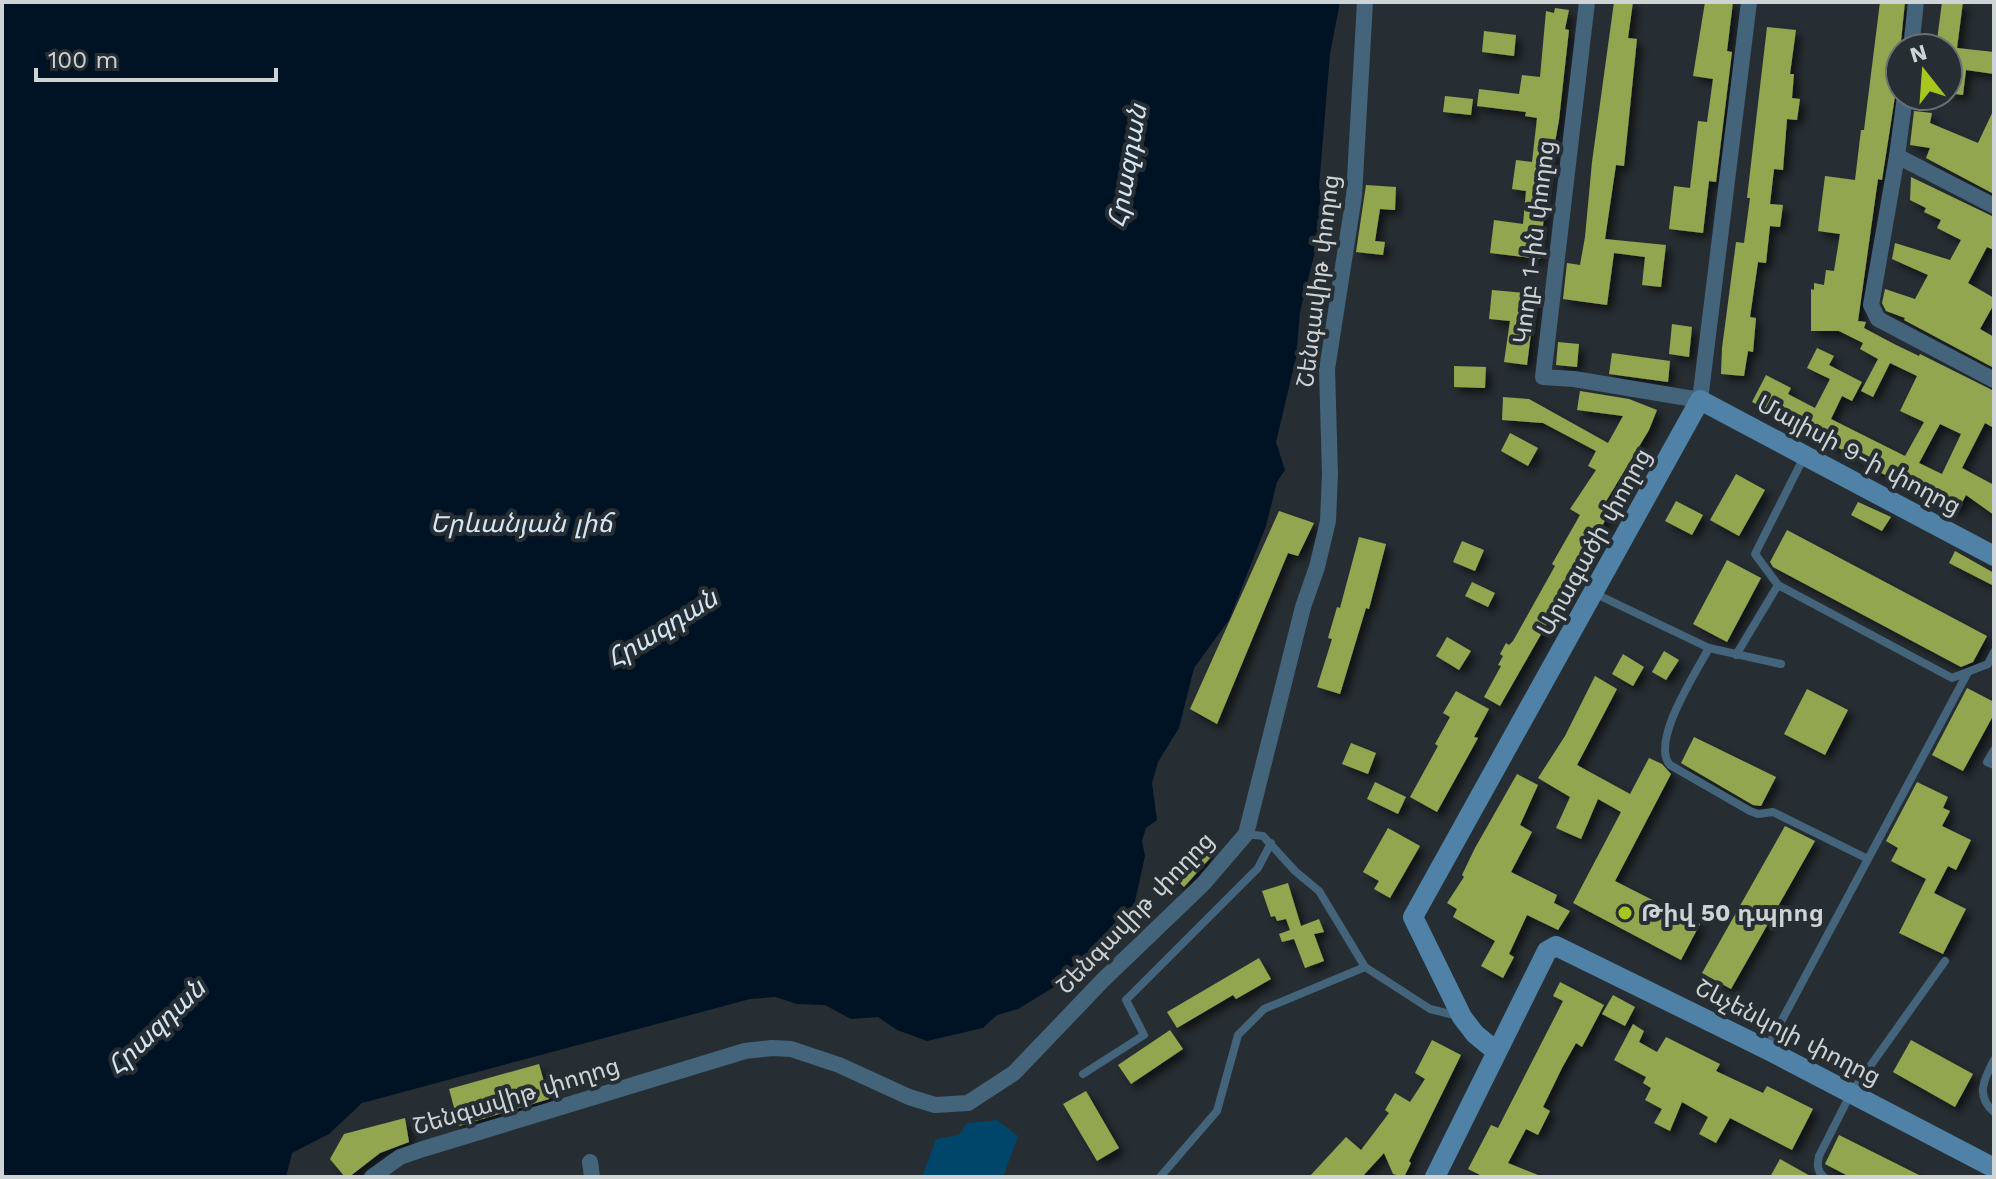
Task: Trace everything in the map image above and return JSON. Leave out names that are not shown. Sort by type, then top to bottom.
[{"type":"street","name":"Շենգավիթ փողոց","points":[[372,1177],[400,1157],[423,1149],[745,1051],[791,1049],[839,1065],[909,1097],[935,1105],[968,1103],[1023,1065],[1103,980],[1203,884],[1246,834],[1328,521],[1327,369],[1354,196],[1365,2]]},
{"type":"street","name":"Կողբ 1-ին փողոց","points":[[1587,2],[1543,377],[1589,381],[1700,400]]},
{"type":"street","name":"Արագածի փողոց","points":[[1497,1052],[1475,1034],[1462,1017],[1413,917],[1700,400],[1749,2]]},
{"type":"street","points":[[1913,32],[1916,2]]},
{"type":"street","points":[[1903,112],[1871,305],[1878,319],[1994,380]]},
{"type":"street","points":[[1897,156],[1994,206]]},
{"type":"street","name":"Մայիսի 9-ի փողոց","points":[[1700,400],[1994,556]]},
{"type":"street","name":"Շևչենկոյի փողոց","points":[[1497,1052],[1547,951],[1556,946],[1766,1049],[1994,1168]]},
{"type":"street","points":[[1435,1177],[1497,1052]]},
{"type":"lane","points":[[1805,454],[1755,554],[1778,585],[1952,678],[1991,665],[1994,652]]},
{"type":"lane","points":[[1736,655],[1778,585]]},
{"type":"lane","points":[[1595,593],[1709,648],[1781,664]]},
{"type":"lane","points":[[1709,648],[1673,715],[1663,751],[1664,759],[1750,811],[1758,814],[1773,812],[1868,859]]},
{"type":"lane","points":[[1766,1049],[1968,672]]},
{"type":"lane","points":[[1994,750],[1987,762],[1994,765]]},
{"type":"lane","points":[[1246,834],[1263,836],[1295,871],[1319,891],[1365,967],[1430,1009],[1462,1017]]},
{"type":"lane","points":[[1083,1074],[1144,1035],[1126,1000],[1258,868],[1271,843]]},
{"type":"lane","points":[[1824,1177],[1817,1165],[1819,1156],[1851,1093],[1945,961]]},
{"type":"lane","points":[[1160,1177],[1217,1111],[1238,1035],[1264,1009],[1365,967]]},
{"type":"lane","points":[[1994,1060],[1983,1080],[1981,1091],[1994,1112]]},
{"type":"shaded area","points":[[997,1120],[1018,1136],[1003,1177],[922,1177],[936,1139],[959,1135],[967,1123]]},
{"type":"water","name":"Երևանյան լիճ","points":[[2,2],[1340,2],[1330,54],[1319,187],[1324,216],[1300,312],[1296,358],[1276,442],[1285,470],[1277,482],[1266,526],[1229,620],[1194,668],[1179,728],[1158,762],[1152,783],[1157,820],[1146,828],[1142,841],[1145,856],[1134,906],[1064,981],[1018,1009],[997,1015],[983,1028],[927,1041],[897,1030],[878,1017],[851,1019],[825,1005],[797,1004],[775,997],[750,999],[362,1103],[329,1134],[292,1153],[286,1177],[2,1177]]},
{"type":"building","points":[[1614,2],[1633,2],[1628,38],[1637,39],[1624,166],[1616,165],[1605,239],[1666,245],[1661,287],[1642,285],[1645,257],[1614,253],[1607,305],[1563,299],[1567,263],[1580,265],[1585,237]]},
{"type":"building","points":[[1705,2],[1733,2],[1727,51],[1732,52],[1716,182],[1709,181],[1703,233],[1669,229],[1674,186],[1690,188],[1698,121],[1707,122],[1713,79],[1693,76]]},
{"type":"building","points":[[1880,2],[1905,2],[1902,32],[1884,32],[1884,112],[1893,112],[1882,180],[1878,179],[1858,321],[1866,322],[1864,328],[1894,344],[1994,391],[1994,428],[1985,423],[1962,468],[1994,485],[1994,515],[1966,495],[1957,512],[1752,402],[1766,375],[1791,388],[1788,394],[1815,408],[1830,379],[1807,368],[1817,348],[1834,356],[1829,365],[1862,382],[1852,401],[1842,396],[1831,419],[1905,456],[1924,422],[1900,411],[1917,376],[1890,363],[1873,397],[1861,391],[1878,359],[1860,349],[1863,343],[1839,331],[1811,331],[1811,289],[1814,290],[1814,283],[1824,285],[1826,270],[1834,271],[1840,234],[1818,231],[1825,176],[1855,180],[1861,130],[1864,130]],"holes":[[[1940,424],[1961,434],[1942,474],[1919,463]]]},
{"type":"building","points":[[1942,2],[1963,2],[1959,32],[1938,32]]},
{"type":"building","points":[[1555,8],[1569,10],[1565,29],[1569,30],[1540,259],[1490,253],[1494,220],[1523,224],[1526,191],[1512,189],[1516,160],[1532,162],[1537,118],[1525,116],[1526,112],[1477,106],[1479,89],[1519,94],[1522,75],[1540,77],[1546,11],[1554,13]]},
{"type":"building","points":[[1767,27],[1796,30],[1790,74],[1794,74],[1792,98],[1800,99],[1797,120],[1787,119],[1783,170],[1774,169],[1770,204],[1783,205],[1780,227],[1770,226],[1766,263],[1758,262],[1750,317],[1756,318],[1753,352],[1748,351],[1744,376],[1721,374],[1736,242],[1744,243],[1750,198],[1747,198]]},
{"type":"building","points":[[1484,31],[1516,35],[1514,56],[1482,52]]},
{"type":"building","points":[[1964,49],[1994,52],[1994,74],[1966,70],[1964,87]]},
{"type":"building","points":[[1445,96],[1473,99],[1471,115],[1443,112]]},
{"type":"building","points":[[1994,109],[1994,194],[1926,158],[1930,148],[1910,145],[1914,112],[1932,113],[1930,123],[1978,143]]},
{"type":"building","points":[[1911,177],[1994,217],[1994,250],[1987,247],[1968,283],[1994,298],[1994,304],[1980,329],[1994,337],[1994,368],[1905,318],[1886,311],[1882,303],[1885,289],[1915,299],[1928,275],[1892,259],[1895,243],[1950,260],[1961,240],[1937,228],[1941,220],[1924,212],[1926,208],[1910,200]]},
{"type":"building","points":[[1366,185],[1396,187],[1395,210],[1380,209],[1375,241],[1385,242],[1383,255],[1356,252]]},
{"type":"building","points":[[1492,290],[1536,294],[1527,365],[1504,362],[1510,321],[1489,319]]},
{"type":"building","points":[[1672,324],[1692,327],[1689,357],[1669,354]]},
{"type":"building","points":[[1558,342],[1579,344],[1577,367],[1556,365]]},
{"type":"building","points":[[1612,353],[1670,361],[1668,382],[1609,374]]},
{"type":"building","points":[[1454,366],[1486,367],[1485,388],[1454,387]]},
{"type":"building","points":[[1580,391],[1629,399],[1657,410],[1649,430],[1602,508],[1609,512],[1599,533],[1500,706],[1484,697],[1501,666],[1498,665],[1503,656],[1500,654],[1506,643],[1509,645],[1513,641],[1555,566],[1552,564],[1580,515],[1570,509],[1596,470],[1588,466],[1596,451],[1543,423],[1502,420],[1503,397],[1529,399],[1608,443],[1623,416],[1577,410]]},
{"type":"building","points":[[1510,433],[1538,448],[1528,466],[1501,451]]},
{"type":"building","points":[[1736,474],[1765,490],[1739,536],[1710,520]]},
{"type":"building","points":[[1676,501],[1703,515],[1692,535],[1665,521]]},
{"type":"building","points":[[1858,502],[1891,517],[1882,531],[1851,515]]},
{"type":"building","points":[[1279,511],[1314,523],[1298,556],[1288,553],[1217,724],[1190,709]]},
{"type":"building","points":[[1787,530],[1987,636],[1973,662],[1961,667],[1773,567],[1770,562]]},
{"type":"building","points":[[1359,537],[1386,544],[1369,609],[1366,608],[1340,694],[1317,687],[1332,639],[1328,638],[1337,607],[1340,608]]},
{"type":"building","points":[[1462,541],[1484,550],[1475,571],[1453,562]]},
{"type":"building","points":[[1955,551],[1994,573],[1994,586],[1949,563]]},
{"type":"building","points":[[1727,560],[1761,578],[1727,642],[1693,624]]},
{"type":"building","points":[[1472,582],[1495,593],[1488,607],[1465,596]]},
{"type":"building","points":[[1447,637],[1471,651],[1459,670],[1436,656]]},
{"type":"building","points":[[1664,651],[1679,660],[1666,680],[1652,672]]},
{"type":"building","points":[[1623,654],[1644,667],[1633,686],[1612,674]]},
{"type":"building","points":[[1595,676],[1617,689],[1577,765],[1630,794],[1649,758],[1662,764],[1671,774],[1615,881],[1700,924],[1681,960],[1573,903],[1621,812],[1598,799],[1581,839],[1556,828],[1570,797],[1538,778],[1565,736]]},
{"type":"building","points":[[1967,688],[1994,702],[1994,714],[1963,771],[1932,755]]},
{"type":"building","points":[[1807,689],[1848,710],[1825,755],[1784,734]]},
{"type":"building","points":[[1456,691],[1489,709],[1474,737],[1478,738],[1437,812],[1410,797],[1438,746],[1435,744],[1450,717],[1443,713]]},
{"type":"building","points":[[1694,737],[1776,777],[1761,806],[1753,805],[1681,763]]},
{"type":"building","points":[[1351,743],[1376,753],[1368,774],[1342,764]]},
{"type":"building","points":[[1517,774],[1538,785],[1520,825],[1532,832],[1511,872],[1557,895],[1554,903],[1570,911],[1558,930],[1527,915],[1509,954],[1514,957],[1503,978],[1481,966],[1495,941],[1453,917],[1457,909],[1447,903],[1464,877],[1462,875],[1475,848]]},
{"type":"building","points":[[1375,782],[1406,797],[1398,814],[1367,799]]},
{"type":"building","points":[[1917,782],[1948,797],[1943,808],[1950,811],[1942,826],[1971,840],[1956,870],[1948,866],[1934,893],[1966,909],[1943,954],[1899,933],[1926,879],[1891,861],[1898,848],[1886,841]]},
{"type":"building","points":[[1785,826],[1815,841],[1731,989],[1702,973]]},
{"type":"building","points":[[1388,828],[1420,846],[1390,898],[1374,889],[1379,881],[1363,872]]},
{"type":"building","points":[[1197,843],[1211,857],[1184,887],[1169,872]]},
{"type":"building","points":[[1288,883],[1301,926],[1319,919],[1324,932],[1314,934],[1324,961],[1305,968],[1294,939],[1282,942],[1279,934],[1290,930],[1286,919],[1277,921],[1275,916],[1271,917],[1262,891]]},
{"type":"building","points":[[1259,958],[1271,979],[1236,999],[1233,995],[1177,1028],[1167,1012]]},
{"type":"building","points":[[1560,982],[1604,1005],[1582,1047],[1576,1043],[1562,1068],[1543,1107],[1550,1111],[1538,1135],[1526,1129],[1508,1163],[1543,1177],[1484,1177],[1468,1169],[1491,1125],[1498,1128],[1563,1001],[1553,996]]},
{"type":"building","points":[[1613,995],[1635,1007],[1625,1026],[1602,1014]]},
{"type":"building","points":[[1633,1024],[1644,1031],[1639,1042],[1657,1052],[1666,1037],[1720,1064],[1716,1071],[1763,1093],[1767,1086],[1813,1109],[1792,1150],[1730,1118],[1716,1143],[1699,1134],[1708,1117],[1682,1102],[1670,1131],[1654,1123],[1662,1109],[1645,1100],[1651,1088],[1643,1083],[1646,1077],[1614,1060]]},
{"type":"building","points":[[1170,1030],[1183,1049],[1131,1084],[1118,1065]]},
{"type":"building","points":[[1432,1040],[1461,1055],[1404,1177],[1393,1174],[1384,1153],[1362,1177],[1309,1177],[1346,1137],[1361,1150],[1389,1113],[1385,1110],[1395,1093],[1410,1102],[1425,1079],[1415,1073]]},
{"type":"building","points":[[1911,1040],[1973,1074],[1955,1107],[1893,1072]]},
{"type":"building","points":[[539,1064],[549,1099],[459,1126],[449,1089]]},
{"type":"building","points":[[1086,1091],[1119,1148],[1097,1161],[1063,1104]]},
{"type":"building","points":[[405,1118],[409,1142],[380,1153],[349,1177],[345,1177],[330,1159],[344,1134]]},
{"type":"building","points":[[1839,1135],[1923,1177],[1850,1177],[1825,1164]]},
{"type":"building","points":[[1780,1159],[1812,1177],[1770,1177]]},
{"type":"place","name":"Թիվ 50 դպրոց","points":[[1625,913]]},
{"type":"water label","name":"Հրազդան","points":[[1127,166]]},
{"type":"water label","name":"Հրազդան","points":[[662,628]]},
{"type":"water label","name":"Հրազդան","points":[[156,1027]]}]
